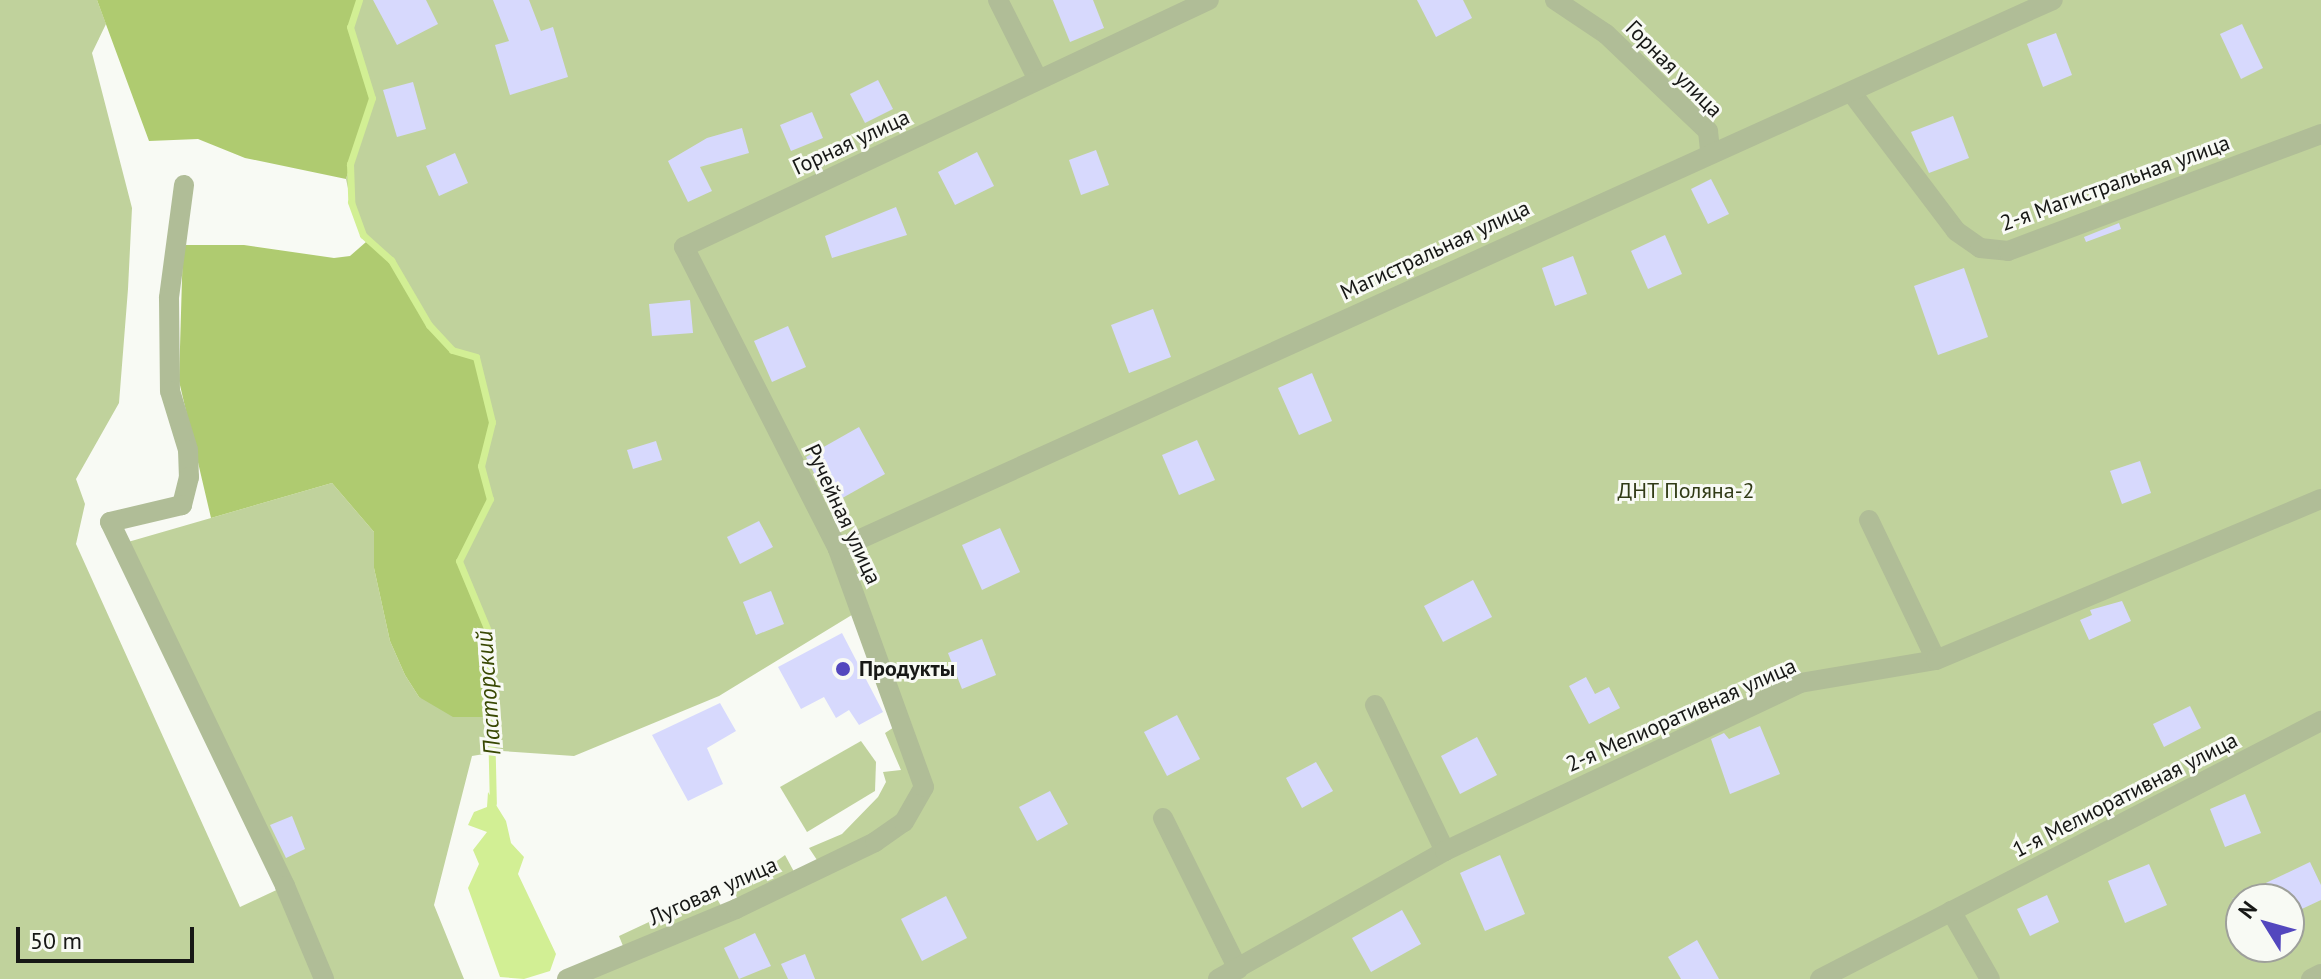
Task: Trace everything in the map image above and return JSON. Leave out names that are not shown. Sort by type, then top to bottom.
[{"type":"street","points":[[998,0],[1038,80]]},
{"type":"street","name":"Горная улица","points":[[684,247],[1209,0]]},
{"type":"street","name":"Горная улица","points":[[1555,0],[1606,34],[1708,131],[1710,151]]},
{"type":"street","name":"Магистральная улица","points":[[838,549],[1710,151],[1851,92],[2053,0]]},
{"type":"street","name":"2-я Магистральная улица","points":[[1851,92],[1956,231],[1980,248],[1994,250],[2008,251],[2321,134]]},
{"type":"street","points":[[184,185],[169,298],[170,391],[188,450],[189,477],[182,505],[110,522],[285,886],[324,979]]},
{"type":"street","name":"Ручейная улица","points":[[684,247],[838,549],[924,787],[904,822],[875,842]]},
{"type":"street","name":"2-я Мелиоративная улица","points":[[1218,979],[1445,851],[1800,683],[1936,660],[2321,499]]},
{"type":"street","points":[[1869,520],[1936,660]]},
{"type":"street","points":[[1375,705],[1445,851]]},
{"type":"street","name":"1-я Мелиоративная улица","points":[[1820,979],[2321,721]]},
{"type":"street","points":[[1163,818],[1238,969]]},
{"type":"street","name":"Луговая улица","points":[[567,979],[732,911],[875,842]]},
{"type":"street","points":[[1951,911],[1990,979]]},
{"type":"street","points":[[2311,979],[2321,974]]},
{"type":"green space","name":"ДНТ Поляна-2","points":[[0,0],[97,0],[106,24],[92,53],[132,208],[128,289],[119,403],[76,479],[85,504],[76,544],[240,907],[285,886],[128,542],[332,483],[374,532],[374,568],[390,641],[419,697],[489,717],[489,633],[459,561],[490,499],[482,470],[492,422],[476,357],[452,350],[408,293],[391,260],[366,242],[351,202],[346,179],[372,98],[350,27],[359,0],[2321,0],[2321,979],[572,979],[627,956],[619,936],[713,892],[727,916],[743,909],[734,892],[785,855],[799,881],[823,869],[809,848],[842,834],[878,797],[886,782],[883,772],[901,770],[885,733],[905,720],[860,610],[719,696],[574,756],[502,751],[472,756],[434,905],[464,979],[0,979]]},
{"type":"green space","points":[[861,741],[876,762],[875,791],[807,832],[780,787]]},
{"type":"shaded area","points":[[97,0],[359,0],[350,27],[372,98],[346,179],[245,158],[198,139],[149,141]]},
{"type":"shaded area","points":[[366,242],[391,260],[408,293],[452,350],[476,357],[492,422],[482,470],[490,499],[459,561],[489,633],[489,717],[453,717],[419,697],[390,641],[374,568],[374,532],[332,483],[211,518],[179,381],[183,245],[244,245],[334,258],[350,256]]},
{"type":"shaded area","points":[[488,792],[506,821],[511,843],[524,857],[518,874],[556,954],[550,971],[524,979],[500,977],[468,888],[479,864],[473,850],[487,832],[468,825],[474,812],[487,807]]},
{"type":"building","points":[[373,0],[426,0],[438,24],[397,45]]},
{"type":"building","points":[[493,0],[529,0],[541,31],[553,27],[568,77],[510,95],[495,45],[509,41]]},
{"type":"building","points":[[1053,0],[1093,0],[1104,28],[1070,42]]},
{"type":"building","points":[[1417,0],[1463,0],[1472,18],[1436,37]]},
{"type":"building","points":[[2242,24],[2263,68],[2241,79],[2220,34]]},
{"type":"building","points":[[2056,33],[2072,75],[2043,87],[2027,44]]},
{"type":"building","points":[[878,80],[893,109],[865,123],[850,94]]},
{"type":"building","points":[[413,82],[426,129],[397,137],[383,90]]},
{"type":"building","points":[[812,112],[823,138],[791,151],[780,125]]},
{"type":"building","points":[[1953,116],[1969,158],[1929,173],[1911,132]]},
{"type":"building","points":[[742,128],[749,153],[700,167],[712,191],[688,202],[668,161],[707,138]]},
{"type":"building","points":[[1096,150],[1109,185],[1081,195],[1069,160]]},
{"type":"building","points":[[977,152],[994,186],[955,205],[938,172]]},
{"type":"building","points":[[455,153],[468,183],[439,196],[426,166]]},
{"type":"building","points":[[1711,179],[1729,214],[1708,224],[1691,189]]},
{"type":"building","points":[[896,207],[907,235],[832,258],[825,236]]},
{"type":"building","points":[[2119,223],[2121,229],[2086,242],[2084,237]]},
{"type":"building","points":[[1665,235],[1682,274],[1648,289],[1631,251]]},
{"type":"building","points":[[1573,256],[1587,294],[1555,306],[1542,268]]},
{"type":"building","points":[[1964,268],[1988,337],[1938,355],[1914,286]]},
{"type":"building","points":[[690,300],[693,333],[652,336],[649,304]]},
{"type":"building","points":[[1153,309],[1171,357],[1129,373],[1111,325]]},
{"type":"building","points":[[788,326],[806,367],[772,382],[754,341]]},
{"type":"building","points":[[1312,373],[1332,421],[1299,435],[1278,388]]},
{"type":"building","points":[[859,427],[885,474],[830,505],[806,457]]},
{"type":"building","points":[[1197,440],[1215,480],[1179,495],[1162,455]]},
{"type":"building","points":[[656,441],[662,460],[633,469],[627,450]]},
{"type":"building","points":[[2140,461],[2151,493],[2122,504],[2110,471]]},
{"type":"building","points":[[759,521],[773,547],[740,564],[727,537]]},
{"type":"building","points":[[1000,528],[1020,572],[982,590],[962,545]]},
{"type":"building","points":[[1473,580],[1492,617],[1443,642],[1424,606]]},
{"type":"building","points":[[771,591],[784,624],[756,635],[743,602]]},
{"type":"building","points":[[2122,601],[2131,621],[2089,640],[2080,620],[2092,615],[2090,610]]},
{"type":"building","name":"Продукты","points":[[842,633],[883,712],[859,725],[849,710],[836,718],[824,697],[801,709],[778,667]]},
{"type":"building","points":[[982,639],[996,675],[962,689],[948,653]]},
{"type":"building","points":[[1586,677],[1595,694],[1609,687],[1620,708],[1589,724],[1569,686]]},
{"type":"building","points":[[720,703],[736,731],[707,748],[723,784],[688,801],[652,735]]},
{"type":"building","points":[[2190,706],[2201,728],[2164,747],[2153,724]]},
{"type":"building","points":[[1177,715],[1200,759],[1167,776],[1144,732]]},
{"type":"building","points":[[1760,726],[1780,774],[1730,794],[1711,739],[1724,733],[1729,739]]},
{"type":"building","points":[[1477,737],[1497,775],[1460,794],[1441,756]]},
{"type":"building","points":[[1316,762],[1333,791],[1302,808],[1286,778]]},
{"type":"building","points":[[1050,791],[1068,824],[1037,841],[1019,807]]},
{"type":"building","points":[[2245,794],[2261,833],[2225,847],[2210,809]]},
{"type":"building","points":[[292,816],[305,849],[286,858],[270,825]]},
{"type":"building","points":[[1500,855],[1525,914],[1485,931],[1460,873]]},
{"type":"building","points":[[2310,862],[2321,885],[2321,900],[2305,908],[2305,883],[2266,883]]},
{"type":"building","points":[[2149,864],[2167,905],[2125,923],[2108,881]]},
{"type":"building","points":[[2047,895],[2059,922],[2030,936],[2017,909]]},
{"type":"building","points":[[946,896],[967,938],[922,961],[901,919]]},
{"type":"building","points":[[1402,910],[1421,944],[1371,972],[1352,938]]},
{"type":"building","points":[[755,933],[771,966],[739,979],[724,948]]},
{"type":"building","points":[[1697,940],[1719,979],[1681,979],[1668,957]]},
{"type":"building","points":[[805,954],[815,979],[788,979],[781,964]]},
{"type":"waterway","name":"Пасторский","points":[[359,0],[350,27],[372,98],[350,164],[351,202],[363,235],[391,260],[429,325],[452,350],[476,357],[492,422],[481,466],[490,499],[459,561],[489,633],[493,803]]},
{"type":"place","name":"Продукты","points":[[843,669]]}]
